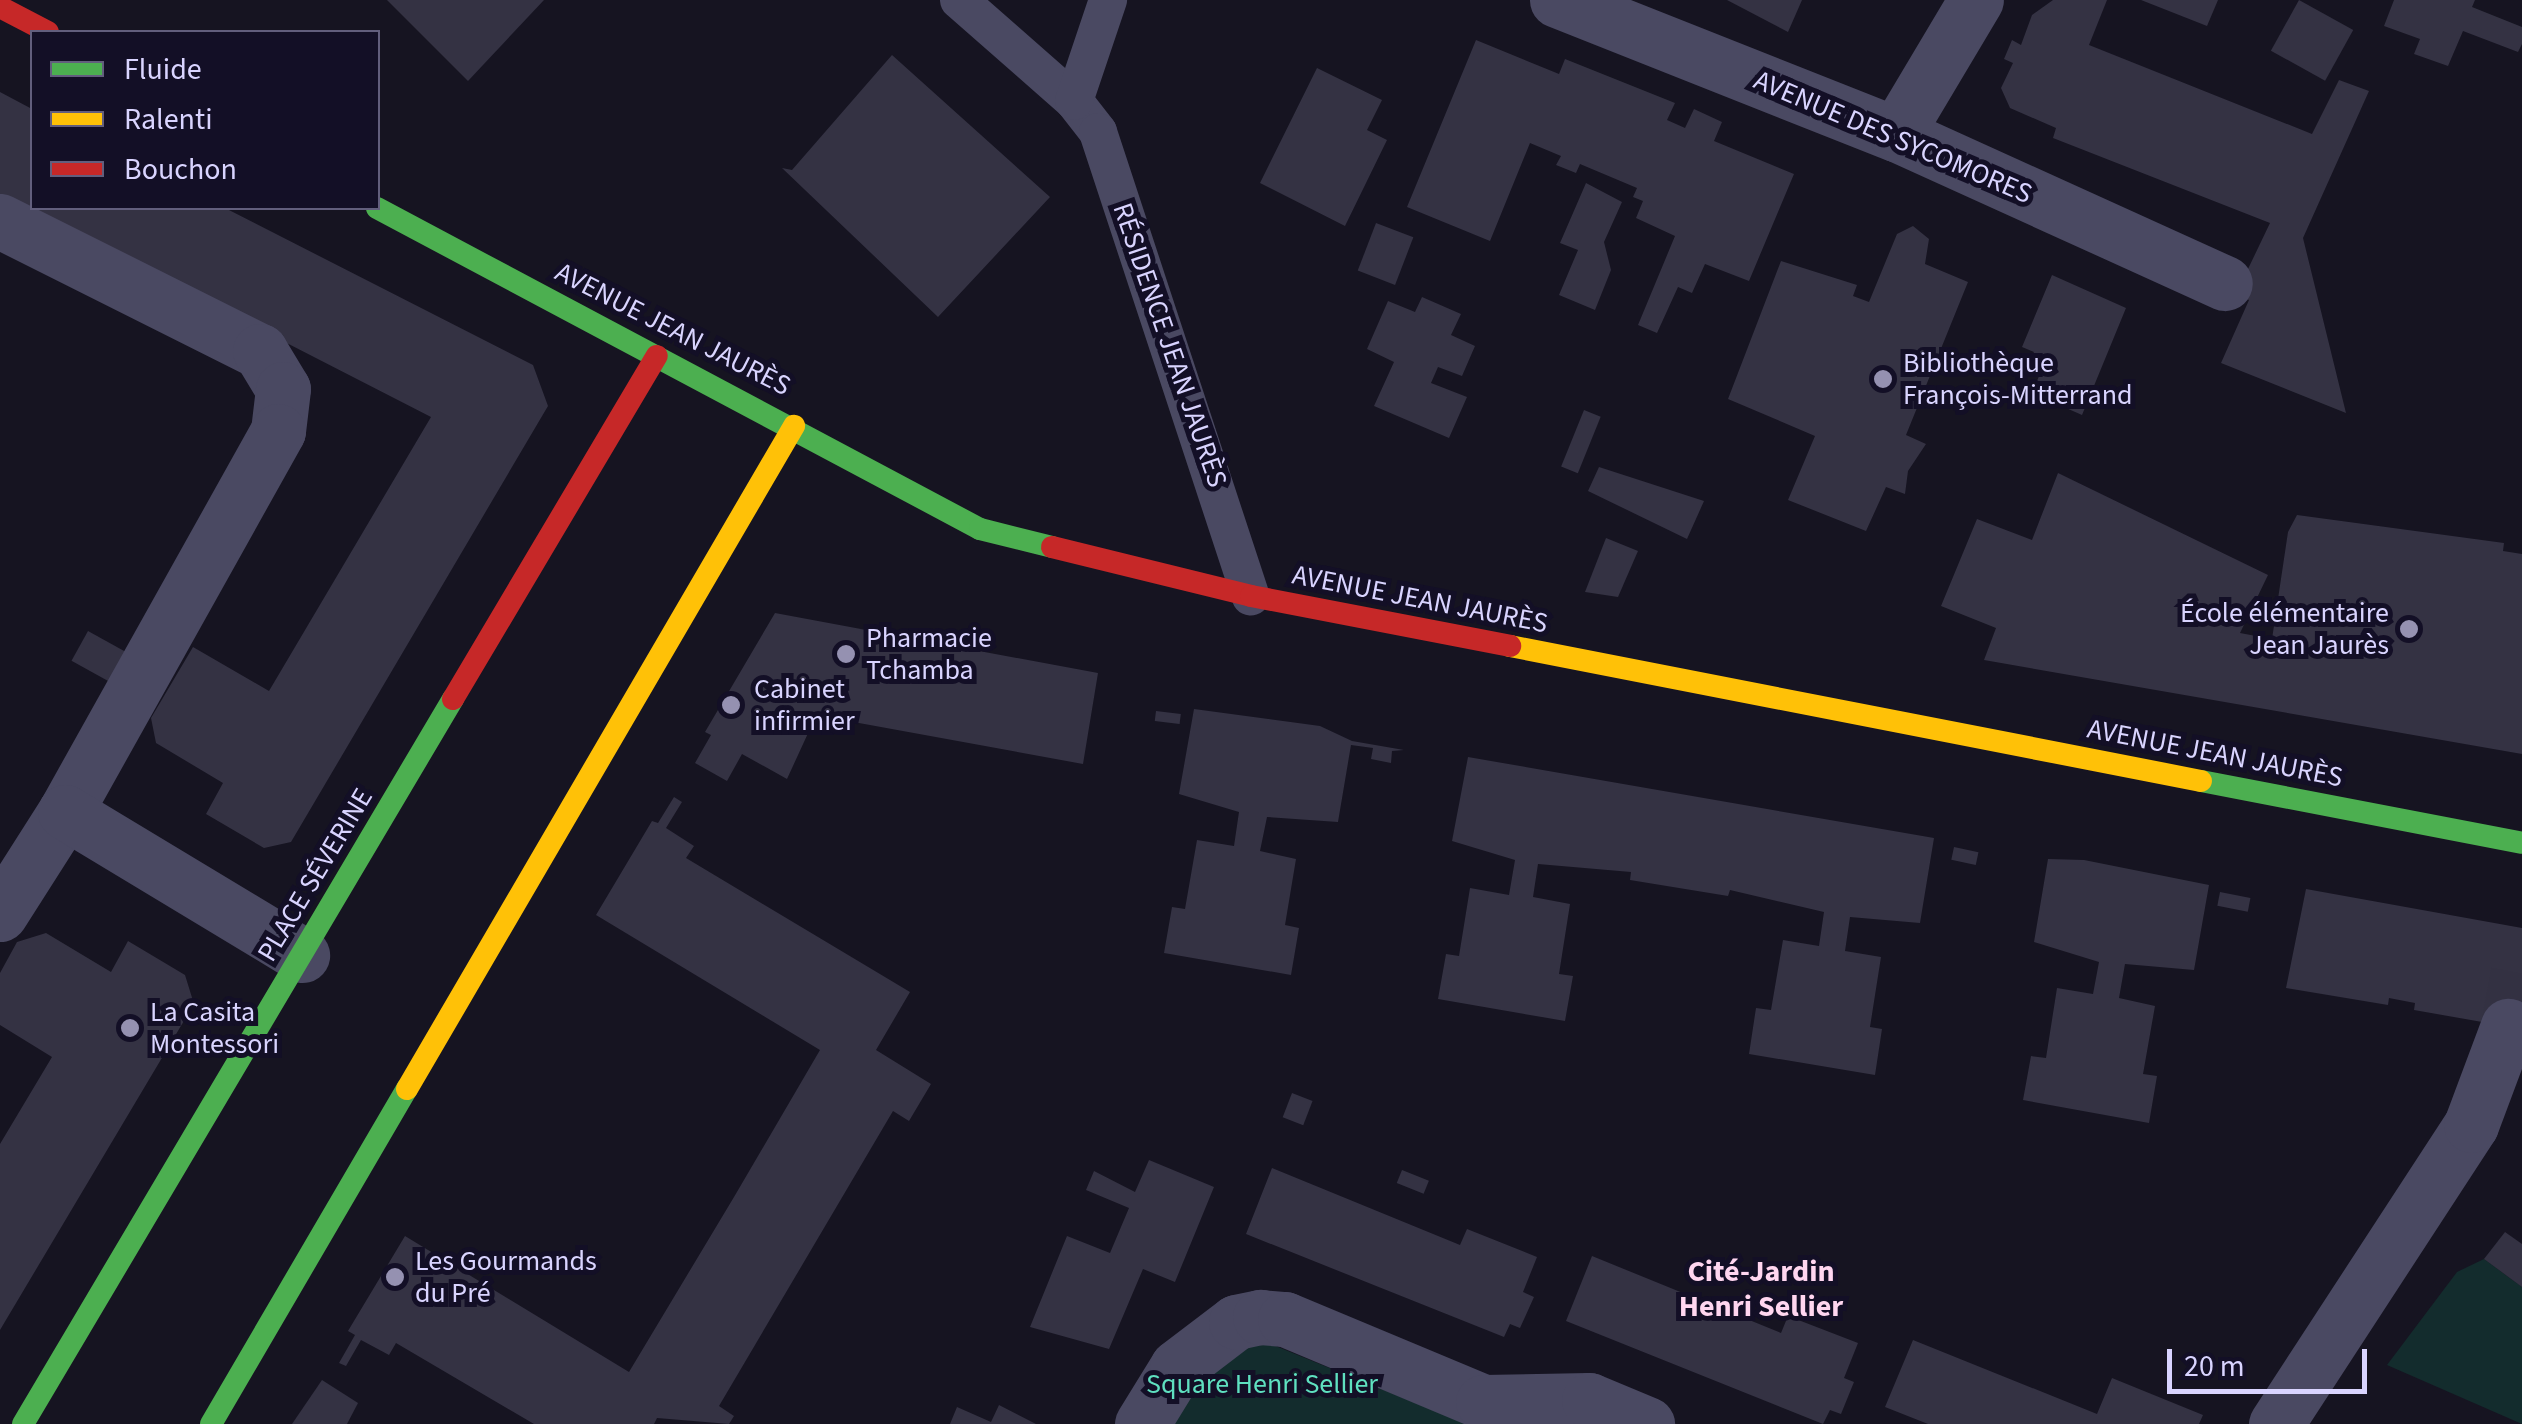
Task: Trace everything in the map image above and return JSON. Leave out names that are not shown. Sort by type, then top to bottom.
[{"type":"street","name":"AVENUE DES SYCOMORES","points":[[1556,0],[1613,13],[1896,134],[2225,283]]},
{"type":"street","points":[[1896,134],[1976,0]]},
{"type":"street","points":[[0,7],[44,30]]},
{"type":"street","name":"AVENUE JEAN JAURÈS","points":[[380,210],[794,426],[980,529],[1251,596],[2522,844]]},
{"type":"street","points":[[0,221],[260,352],[283,389],[278,431],[66,812],[0,914]]},
{"type":"street","name":"PLACE SÉVERINE","points":[[23,1424],[657,356]]},
{"type":"street","points":[[211,1424],[794,426]]},
{"type":"street","points":[[66,812],[302,956]]},
{"type":"street","points":[[2276,1424],[2334,1326],[2471,1125],[2508,1026]]},
{"type":"street","points":[[1142,1424],[1177,1366],[1236,1322],[1260,1318],[1286,1320],[1482,1402],[1589,1400],[1647,1424]]},
{"type":"lane","name":"RÉSIDENCE JEAN JAURÈS","points":[[958,0],[1074,100],[1098,132],[1251,596]]},
{"type":"lane","points":[[1074,100],[1108,0]]},
{"type":"green space","points":[[2484,1259],[2522,1287],[2522,1424],[2387,1365],[2457,1272]]},
{"type":"green space","name":"Square Henri Sellier","points":[[1256,1338],[1467,1424],[1165,1424],[1193,1380]]},
{"type":"building","points":[[387,0],[544,0],[468,81]]},
{"type":"building","points":[[1727,0],[1802,0],[1788,32]]},
{"type":"building","points":[[2053,0],[2107,0],[2089,45],[2312,134],[2339,80],[2369,91],[2303,238],[2346,413],[2221,363],[2249,300],[2236,294],[2270,223],[2053,138],[2056,128],[2010,108],[2001,88],[2013,63],[2004,59],[2012,40],[2021,45],[2032,15]]},
{"type":"building","points":[[2141,0],[2218,0],[2207,26]]},
{"type":"building","points":[[2299,0],[2353,30],[2325,81],[2271,51]]},
{"type":"building","points":[[2394,0],[2475,0],[2472,7],[2522,27],[2522,44],[2518,52],[2463,31],[2448,66],[2414,54],[2420,39],[2384,26]]},
{"type":"building","points":[[1476,40],[1559,74],[1565,59],[1675,103],[1667,120],[1685,128],[1694,109],[1722,122],[1714,141],[1794,174],[1749,281],[1705,264],[1692,293],[1678,287],[1657,333],[1638,325],[1675,236],[1636,218],[1643,201],[1633,197],[1637,188],[1580,164],[1576,173],[1556,165],[1561,156],[1530,143],[1490,241],[1407,207]]},
{"type":"building","points":[[892,55],[1050,197],[938,317],[782,168],[792,170]]},
{"type":"building","points":[[1317,68],[1382,100],[1367,130],[1387,140],[1345,226],[1260,183]]},
{"type":"building","points":[[0,92],[30,108],[30,210],[229,210],[533,365],[548,406],[291,842],[264,848],[206,814],[223,783],[156,743],[151,718],[193,647],[269,691],[431,417],[0,196]]},
{"type":"building","points":[[1586,183],[1622,202],[1604,242],[1611,270],[1595,310],[1559,295],[1578,250],[1560,243]]},
{"type":"building","points":[[1376,223],[1413,237],[1395,285],[1358,271]]},
{"type":"building","name":"Bibliothèque François-Mitterrand","points":[[1913,226],[1929,239],[1925,264],[1968,282],[1906,435],[1926,444],[1908,471],[1905,494],[1886,487],[1866,531],[1788,500],[1815,436],[1728,399],[1781,261],[1857,285],[1853,296],[1869,302],[1897,234]]},
{"type":"building","points":[[2052,275],[2126,308],[2082,415],[2032,393],[2042,369],[2029,362],[2034,352],[2022,347]]},
{"type":"building","points":[[1422,297],[1461,314],[1451,335],[1475,346],[1462,376],[1438,367],[1431,383],[1467,397],[1449,438],[1374,406],[1394,362],[1367,349],[1388,301],[1415,312]]},
{"type":"building","points":[[1584,410],[1601,417],[1578,473],[1561,467]]},
{"type":"building","points":[[1599,467],[1704,501],[1687,539],[1588,491]]},
{"type":"building","points":[[2058,473],[2268,575],[2240,633],[2272,639],[2288,532],[2297,515],[2504,543],[2503,551],[2522,554],[2522,754],[1984,660],[1996,628],[1941,606],[1977,519],[2032,540]]},
{"type":"building","points":[[1606,538],[1638,551],[1618,597],[1585,592]]},
{"type":"building","points":[[775,613],[1098,673],[1083,764],[848,721],[833,711],[815,718],[787,779],[742,754],[727,781],[695,763],[711,735],[705,732]]},
{"type":"building","points":[[88,631],[129,654],[113,684],[72,661]]},
{"type":"building","points":[[1194,709],[1320,726],[1352,741],[1404,750],[1392,751],[1391,763],[1371,759],[1373,748],[1351,745],[1338,822],[1267,817],[1260,851],[1296,859],[1285,925],[1299,928],[1291,975],[1164,953],[1172,907],[1185,909],[1197,840],[1234,846],[1239,812],[1179,794]]},
{"type":"building","points":[[1156,711],[1181,714],[1180,724],[1155,721]]},
{"type":"building","points":[[1468,757],[1934,838],[1920,923],[1850,917],[1845,951],[1881,957],[1870,1027],[1882,1029],[1875,1075],[1749,1054],[1756,1008],[1771,1010],[1783,940],[1819,946],[1824,912],[1730,890],[1728,896],[1630,880],[1631,872],[1538,864],[1533,897],[1570,904],[1559,974],[1573,976],[1565,1021],[1438,999],[1446,954],[1459,956],[1470,888],[1509,895],[1515,860],[1452,841]]},
{"type":"building","points":[[674,797],[682,802],[666,828],[694,846],[686,858],[910,992],[876,1050],[931,1084],[909,1121],[893,1111],[719,1406],[734,1416],[729,1424],[657,1418],[654,1424],[534,1424],[396,1343],[389,1355],[361,1340],[346,1366],[339,1363],[355,1335],[348,1331],[405,1236],[629,1372],[734,1197],[820,1050],[596,915],[652,821],[658,823]]},
{"type":"building","points":[[1954,847],[1978,852],[1976,865],[1951,860]]},
{"type":"building","points":[[2048,859],[2084,860],[2209,885],[2194,970],[2125,964],[2119,998],[2155,1006],[2143,1074],[2157,1076],[2149,1123],[2023,1100],[2031,1056],[2046,1058],[2057,988],[2093,994],[2099,962],[2034,942]]},
{"type":"building","points":[[2306,889],[2522,928],[2522,1029],[2414,1010],[2415,1003],[2389,998],[2388,1005],[2286,988]]},
{"type":"building","points":[[2220,892],[2250,898],[2248,912],[2217,906]]},
{"type":"building","points":[[46,933],[111,972],[128,941],[185,975],[194,1004],[0,1330],[0,1144],[52,1057],[0,1025],[0,973],[17,942]]},
{"type":"building","points":[[1292,1093],[1313,1101],[1303,1125],[1283,1117]]},
{"type":"building","points":[[1149,1160],[1214,1187],[1175,1282],[1143,1269],[1109,1349],[1030,1327],[1067,1236],[1110,1253],[1129,1208],[1086,1190],[1094,1171],[1135,1192]]},
{"type":"building","points":[[1272,1168],[1460,1245],[1467,1229],[1537,1257],[1523,1292],[1534,1297],[1520,1328],[1510,1324],[1504,1337],[1246,1234]]},
{"type":"building","points":[[1402,1170],[1429,1181],[1424,1194],[1397,1183]]},
{"type":"building","points":[[2505,1232],[2522,1244],[2522,1287],[2484,1259]]},
{"type":"building","points":[[1592,1256],[1781,1333],[1788,1316],[1858,1343],[1844,1378],[1854,1382],[1841,1414],[1830,1410],[1823,1424],[1566,1321]]},
{"type":"building","points":[[1913,1340],[2097,1414],[2112,1378],[2203,1415],[2199,1424],[1928,1424],[1885,1407]]},
{"type":"building","points":[[322,1380],[358,1403],[347,1424],[292,1424]]},
{"type":"building","points":[[999,1405],[1036,1424],[950,1424],[957,1407],[991,1422]]},
{"type":"tunnel","points":[[2508,1026],[2522,952]]},
{"type":"traffic: fast","points":[[380,210],[980,529],[1052,547]]},
{"type":"traffic: fast","points":[[23,1424],[453,699]]},
{"type":"traffic: fast","points":[[2201,781],[2522,843]]},
{"type":"traffic: fast","points":[[211,1424],[407,1089]]},
{"type":"traffic: slow","points":[[407,1089],[794,426]]},
{"type":"traffic: slow","points":[[1510,646],[2201,781]]},
{"type":"traffic: jam","points":[[0,7],[44,30]]},
{"type":"traffic: jam","points":[[453,699],[657,356]]},
{"type":"traffic: jam","points":[[1052,547],[1251,596],[1510,646]]},
{"type":"place","name":"Bibliothèque François-Mitterrand","points":[[1883,379]]},
{"type":"place","name":"École élémentaire Jean Jaurès","points":[[2409,629]]},
{"type":"place","name":"Pharmacie Tchamba","points":[[846,654]]},
{"type":"place","name":"Cabinet infirmier","points":[[731,705]]},
{"type":"place","name":"La Casita Montessori","points":[[130,1028]]},
{"type":"place","name":"Les Gourmands du Pré","points":[[395,1277]]},
{"type":"district","name":"Cité-Jardin Henri Sellier","points":[[1761,1289]]}]
